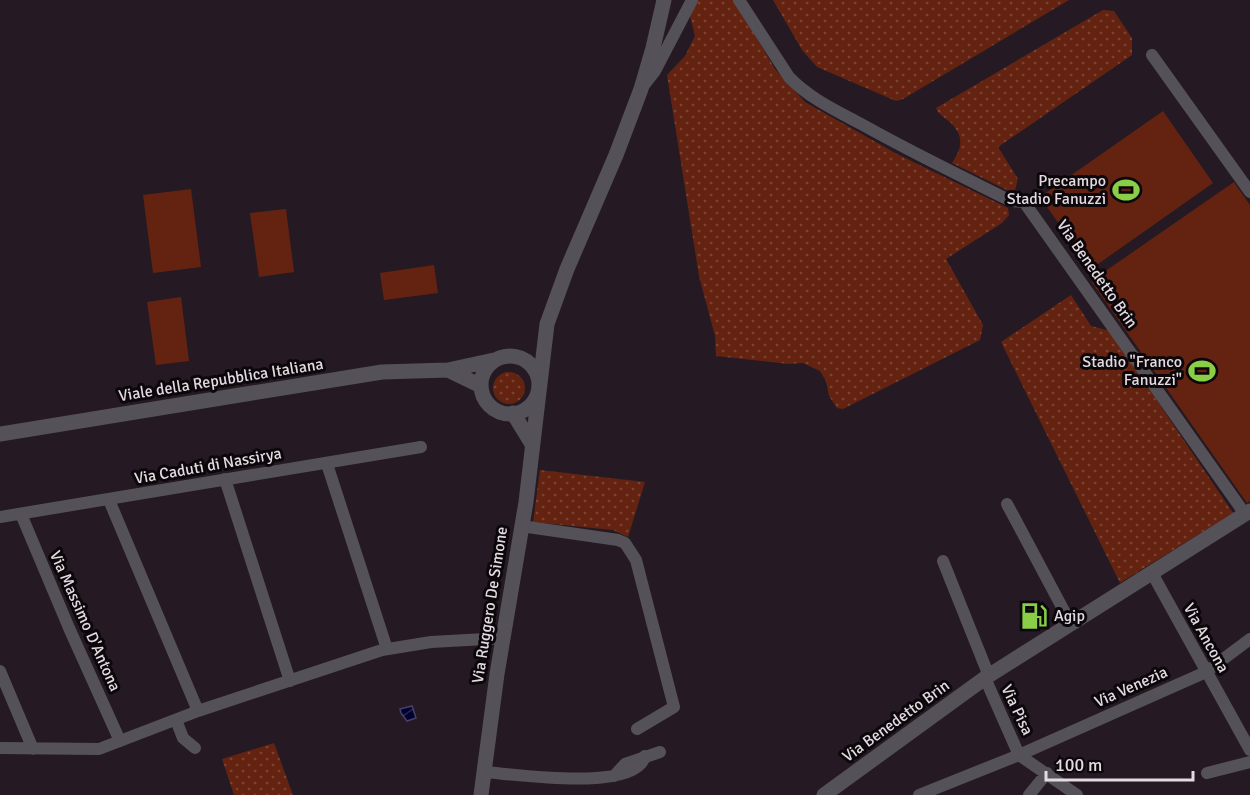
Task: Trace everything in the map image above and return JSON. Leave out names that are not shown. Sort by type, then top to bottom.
[{"type":"street","name":"Via Ruggero De Simone","points":[[481,795],[521,526],[545,339],[555,302],[616,155],[640,89],[653,48],[664,0]]},
{"type":"street","points":[[640,89],[655,71],[692,0]]},
{"type":"street","name":"Via Benedetto Brin","points":[[740,0],[789,77],[799,87],[823,104],[890,140],[1011,201],[1024,202],[1247,512],[987,677],[824,795]]},
{"type":"street","points":[[1152,55],[1250,192]]},
{"type":"street","points":[[521,357],[530,353],[545,339]]},
{"type":"street","points":[[532,444],[513,413],[500,412],[492,407],[486,400],[481,386],[483,374],[494,360],[512,355],[521,357],[535,369],[540,386]]},
{"type":"street","name":"Viale della Repubblica Italiana","points":[[0,434],[382,372],[448,370],[494,360]]},
{"type":"street","name":"Viale della Repubblica Italiana","points":[[448,370],[481,386]]},
{"type":"street","name":"Via Ruggero De Simone","points":[[513,413],[526,409],[533,403],[540,386]]},
{"type":"street","name":"Via Caduti di Nassirya","points":[[0,517],[421,447]]},
{"type":"street","points":[[327,464],[387,649]]},
{"type":"street","points":[[225,479],[290,681]]},
{"type":"street","points":[[109,500],[198,711]]},
{"type":"street","points":[[1007,504],[1071,624]]},
{"type":"street","name":"Via Massimo D'Antona","points":[[21,514],[120,741]]},
{"type":"street","points":[[521,526],[618,540],[629,548],[636,560],[674,707],[637,729]]},
{"type":"street","points":[[943,561],[987,677]]},
{"type":"street","name":"Via Ancona","points":[[1152,573],[1250,750]]},
{"type":"street","points":[[0,748],[99,749],[198,711],[387,649],[431,642],[503,638]]},
{"type":"street","name":"Via Venezia","points":[[919,795],[1020,755],[1206,672],[1250,639]]},
{"type":"street","points":[[0,671],[33,749]]},
{"type":"street","name":"Via Pisa","points":[[987,677],[1020,755]]},
{"type":"street","points":[[176,720],[183,738],[195,748]]},
{"type":"street","points":[[484,772],[583,779],[614,776],[625,764],[660,752]]},
{"type":"street","points":[[1020,755],[1077,795]]},
{"type":"street","points":[[1207,773],[1250,762]]},
{"type":"street","points":[[1029,795],[1047,773]]},
{"type":"shaded area","points":[[697,0],[734,0],[775,69],[805,102],[897,154],[1008,208],[1009,215],[1002,223],[946,259],[983,325],[980,340],[843,409],[837,408],[829,396],[826,381],[820,371],[803,363],[789,364],[716,356],[715,336],[699,276],[667,75],[685,56],[695,36],[690,16]]},
{"type":"shaded area","points":[[773,0],[1069,0],[903,99],[896,101],[817,67],[802,50]]},
{"type":"shaded area","points":[[1103,10],[1114,11],[1132,38],[1132,55],[998,147],[1018,179],[1015,190],[1011,192],[952,163],[960,147],[960,138],[955,127],[936,108]]},
{"type":"shaded area","name":"Precampo Stadio Fanuzzi","points":[[1163,111],[1213,183],[1091,269],[1040,197]]},
{"type":"shaded area","name":"Stadio \"Franco Fanuzzi\"","points":[[1234,182],[1250,205],[1250,501],[1247,503],[1091,281]]},
{"type":"shaded area","points":[[191,189],[201,267],[153,273],[143,195]]},
{"type":"shaded area","points":[[286,209],[294,272],[259,277],[250,213]]},
{"type":"shaded area","points":[[434,265],[438,293],[384,300],[380,273]]},
{"type":"shaded area","points":[[1071,295],[1091,326],[1110,331],[1233,513],[1120,583],[1001,342]]},
{"type":"shaded area","points":[[181,297],[189,361],[156,365],[147,302]]},
{"type":"shaded area","points":[[509,372],[520,377],[525,388],[520,399],[509,404],[498,399],[493,388],[498,377]]},
{"type":"shaded area","points":[[540,470],[645,482],[628,537],[613,530],[533,522]]},
{"type":"shaded area","points":[[274,743],[293,795],[234,795],[222,759]]},
{"type":"water","points":[[412,706],[416,718],[407,721],[400,709]]},
{"type":"place","name":"Precampo Stadio Fanuzzi","points":[[1126,190]]},
{"type":"place","name":"Stadio \"Franco Fanuzzi\"","points":[[1202,371]]},
{"type":"place","name":"Agip","points":[[1034,616]]}]
